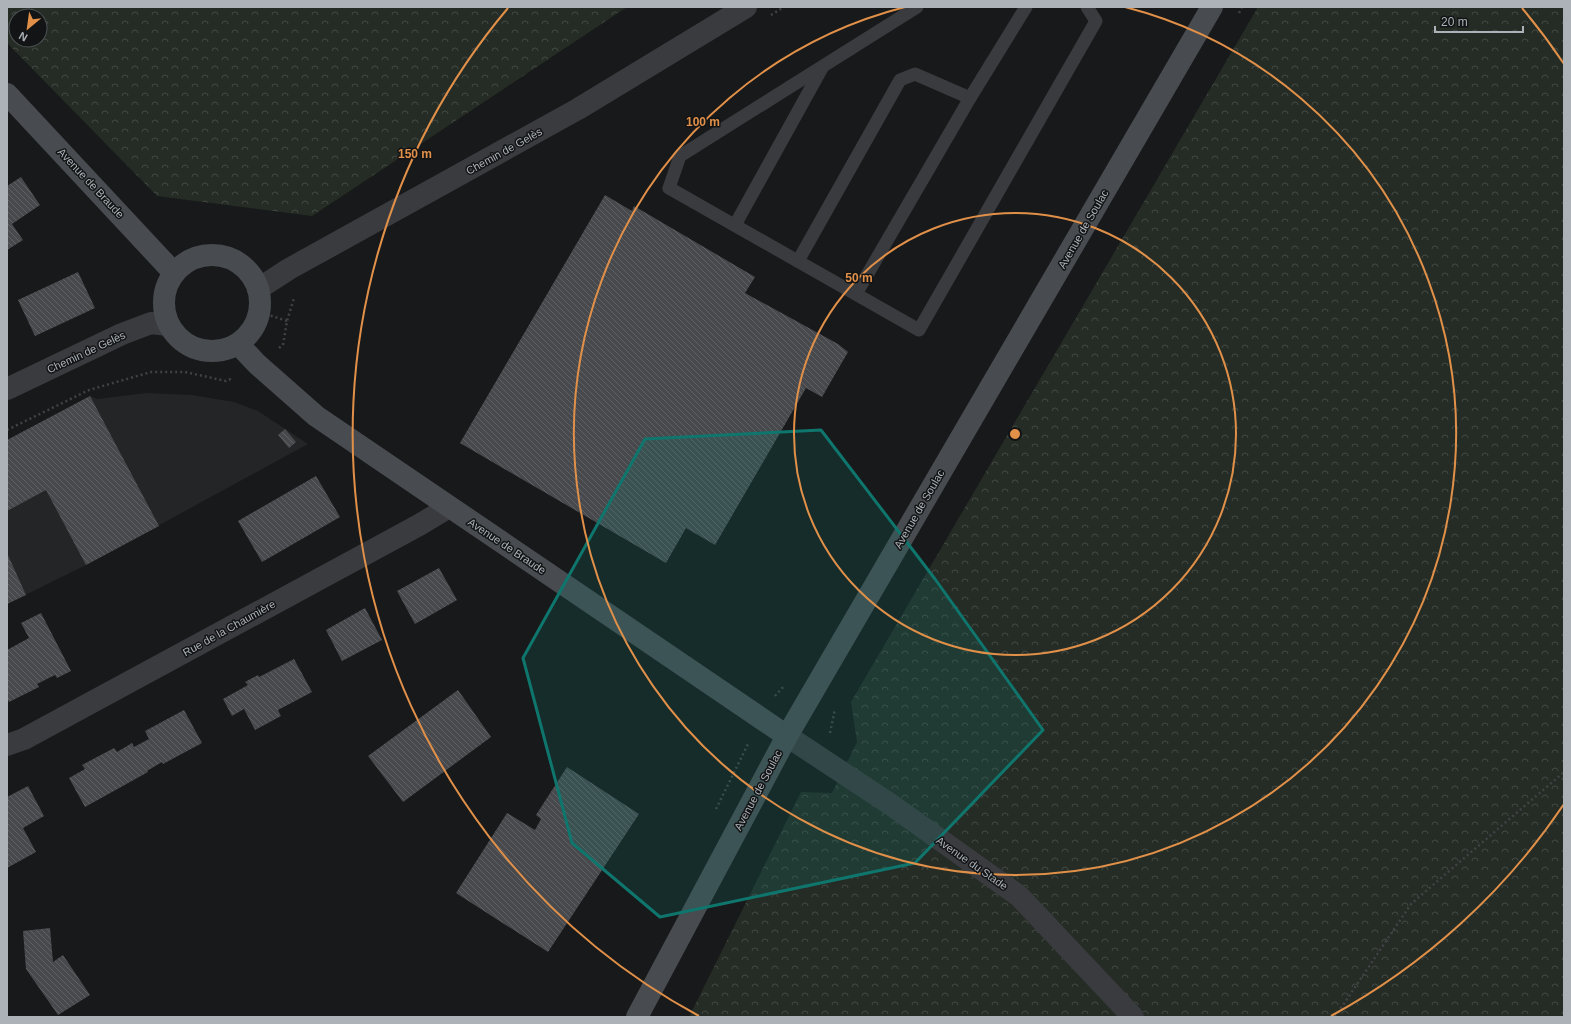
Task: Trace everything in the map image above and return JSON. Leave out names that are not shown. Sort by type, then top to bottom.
[{"type":"street","name":"Chemin de Gelès","points":[[258,289],[289,269],[578,109],[746,7]]},
{"type":"street","name":"Avenue de Soulac","points":[[637,1017],[787,736],[1212,7]]},
{"type":"street","name":"Avenue de Braude","points":[[7,94],[174,273]]},
{"type":"street","points":[[213,255],[228,258],[241,265],[252,276],[258,289],[260,312],[256,325],[249,336],[238,344],[223,351],[207,352],[191,348],[178,338],[168,325],[164,312],[164,298],[167,285],[174,273],[185,263],[198,257],[213,255]]},
{"type":"street","name":"Chemin de Gelès","points":[[7,389],[122,334],[152,323],[168,325]]},
{"type":"street","name":"Avenue de Braude","points":[[238,344],[316,416],[787,736]]},
{"type":"street","name":"Rue de la Chaumière","points":[[7,745],[31,736],[426,521],[449,507]]},
{"type":"street","name":"Avenue du Stade","points":[[787,736],[890,804],[1019,896],[1133,1017]]},
{"type":"lane","points":[[917,7],[680,156],[670,188],[919,330],[1096,21],[1087,7]]},
{"type":"lane","points":[[856,294],[970,98],[1026,7]]},
{"type":"lane","points":[[735,226],[822,67]]},
{"type":"lane","points":[[798,261],[900,80],[915,74],[970,98]]},
{"type":"path","points":[[260,312],[287,321]]},
{"type":"path","points":[[1335,1017],[1411,904],[1564,772]]},
{"type":"highlighted area","points":[[821,430],[935,579],[1043,730],[915,863],[660,917],[572,843],[523,658],[645,439]]},
{"type":"shaded area","points":[[146,393],[192,395],[234,402],[258,411],[308,444],[86,565],[7,604],[7,441],[48,421],[90,396],[97,399]]},
{"type":"green space","points":[[7,7],[627,7],[312,216],[157,196],[12,48],[48,48],[48,8],[8,8],[8,44]]},
{"type":"green space","points":[[1258,7],[1564,7],[1564,1017],[689,1017],[801,792],[832,793],[857,742],[851,702]]},
{"type":"building","points":[[21,177],[40,205],[12,224],[23,240],[7,250],[7,186]]},
{"type":"building","points":[[605,195],[632,211],[634,206],[755,277],[745,293],[838,344],[848,352],[822,397],[806,388],[715,545],[686,528],[666,563],[460,443]]},
{"type":"building","points":[[78,272],[95,308],[35,336],[18,300]]},
{"type":"building","points":[[90,396],[159,526],[86,565],[46,490],[7,511],[7,440]]},
{"type":"building","points":[[285,429],[296,442],[289,448],[278,435]]},
{"type":"building","points":[[316,476],[340,517],[262,562],[238,521]]},
{"type":"building","points":[[7,553],[26,595],[7,604]]},
{"type":"building","points":[[439,568],[457,600],[415,624],[397,591]]},
{"type":"building","points":[[365,608],[382,640],[342,661],[326,630]]},
{"type":"building","points":[[41,613],[71,671],[57,678],[55,675],[37,684],[39,687],[9,702],[7,698],[7,650],[29,638],[21,623]]},
{"type":"building","points":[[294,659],[312,692],[278,710],[281,716],[255,730],[244,709],[232,716],[223,699],[248,685],[245,682],[258,675],[259,677]]},
{"type":"building","points":[[458,690],[491,737],[403,802],[368,756]]},
{"type":"building","points":[[184,710],[202,743],[163,764],[162,762],[147,771],[148,772],[85,807],[69,778],[85,769],[82,765],[114,748],[117,752],[132,743],[134,747],[149,739],[145,731]]},
{"type":"building","points":[[567,767],[639,814],[548,952],[456,893],[507,813],[535,830],[541,819],[536,815]]},
{"type":"building","points":[[28,786],[44,816],[23,828],[36,852],[7,868],[7,797]]},
{"type":"building","points":[[50,928],[53,962],[63,955],[90,995],[58,1015],[26,969],[23,931]]}]
